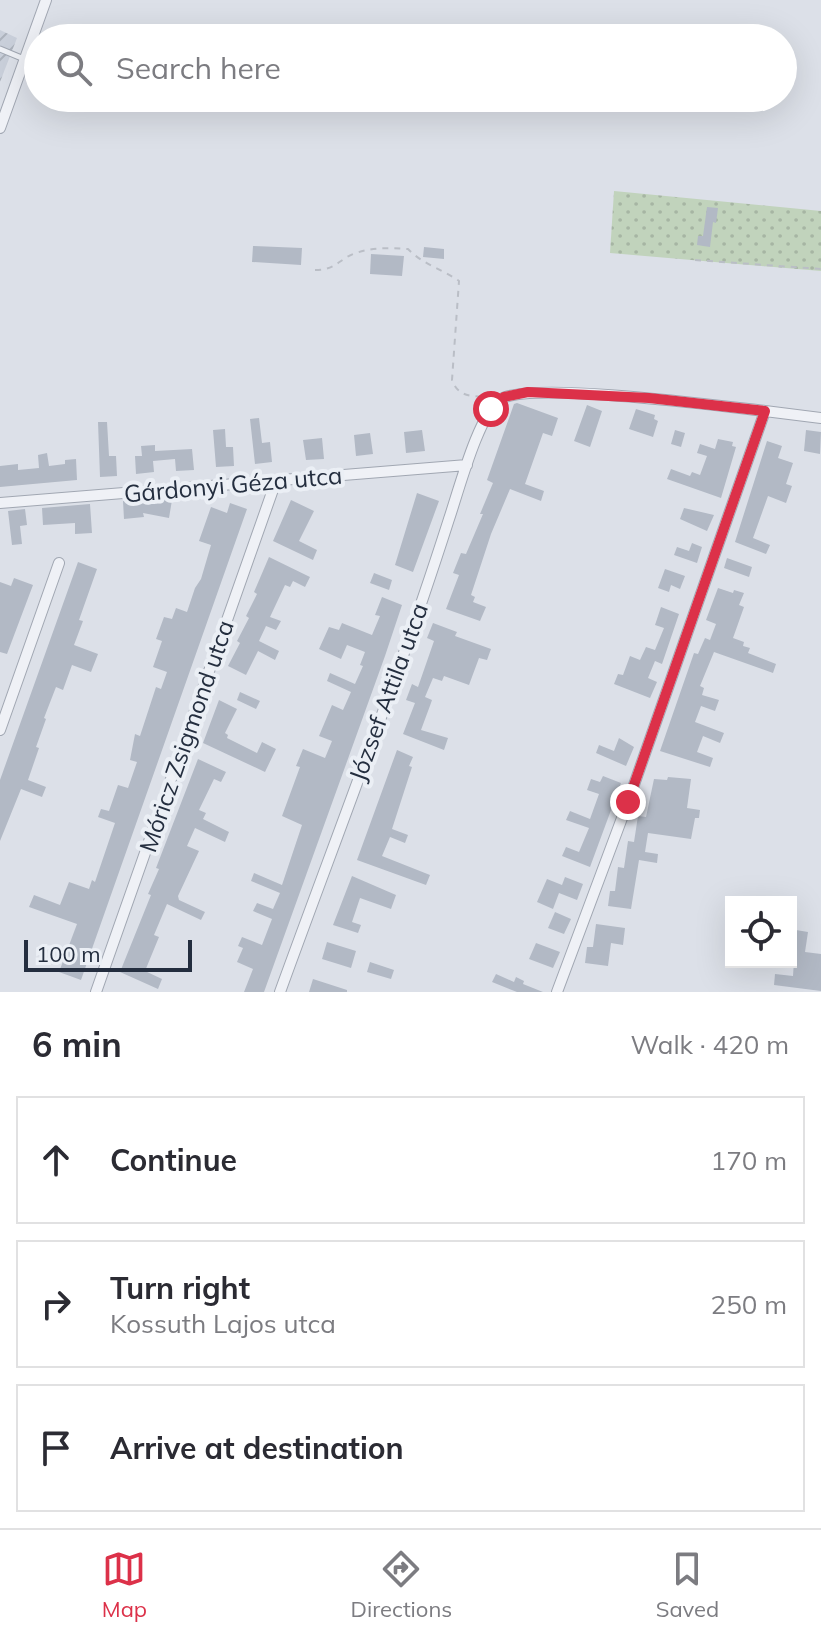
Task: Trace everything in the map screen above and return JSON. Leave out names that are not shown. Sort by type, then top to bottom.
[{"type":"street","points":[[37,24],[46,0]]},
{"type":"street","points":[[0,128],[24,59]]},
{"type":"street","points":[[504,397],[528,392],[649,398],[821,418]]},
{"type":"street","name":"József Attila utca","points":[[280,992],[439,552],[467,465],[486,417],[495,403],[504,397]]},
{"type":"street","points":[[557,992],[634,787],[765,411]]},
{"type":"street","name":"Gárdonyi Géza utca","points":[[0,503],[467,465]]},
{"type":"street","name":"Móricz Zsigmond utca","points":[[96,992],[276,481]]},
{"type":"street","points":[[0,730],[59,563]]},
{"type":"lane","points":[[0,49],[24,59]]},
{"type":"path","points":[[315,270],[331,270],[354,254],[382,248],[408,249],[419,260],[442,269],[459,281],[452,380],[455,387],[469,396],[504,397]]},
{"type":"path","points":[[695,260],[821,269]]},
{"type":"shaded area","points":[[0,30],[17,38],[0,82]]},
{"type":"green space","points":[[614,191],[821,211],[821,271],[610,253]]},
{"type":"building","points":[[707,207],[718,208],[710,247],[697,245],[698,236],[703,236]]},
{"type":"building","points":[[253,246],[302,248],[301,265],[252,262]]},
{"type":"building","points":[[424,247],[444,249],[444,259],[423,257]]},
{"type":"building","points":[[371,254],[404,256],[402,276],[370,274]]},
{"type":"building","points":[[514,404],[558,418],[552,436],[543,433],[525,484],[544,491],[541,501],[510,489],[491,534],[471,595],[475,597],[473,602],[486,607],[480,621],[446,609],[459,575],[453,573],[461,553],[466,554],[483,514],[480,514],[493,483],[487,480]]},
{"type":"building","points":[[587,405],[602,411],[590,447],[574,441]]},
{"type":"building","points":[[636,409],[655,415],[654,419],[658,421],[653,437],[629,429]]},
{"type":"building","points":[[259,418],[262,443],[270,442],[272,462],[255,464],[250,419]]},
{"type":"building","points":[[98,422],[107,422],[109,456],[116,456],[117,476],[100,477]]},
{"type":"building","points":[[225,429],[226,447],[233,447],[234,466],[216,467],[213,430]]},
{"type":"building","points":[[422,430],[425,451],[406,453],[404,432]]},
{"type":"building","points":[[675,430],[685,433],[681,447],[671,444]]},
{"type":"building","points":[[806,430],[821,432],[820,454],[804,451]]},
{"type":"building","points":[[370,433],[373,454],[356,456],[354,435]]},
{"type":"building","points":[[322,438],[324,459],[306,460],[303,440]]},
{"type":"building","points":[[718,439],[733,442],[732,446],[736,447],[721,498],[667,479],[671,469],[690,476],[692,472],[700,475],[707,456],[697,453],[700,444],[715,449]]},
{"type":"building","points":[[767,441],[782,446],[778,458],[793,463],[786,484],[792,486],[786,503],[768,496],[753,538],[770,545],[766,554],[735,542]]},
{"type":"building","points":[[155,445],[155,451],[192,449],[194,470],[176,471],[175,459],[153,461],[154,472],[136,474],[135,456],[142,456],[141,446]]},
{"type":"building","points":[[47,453],[49,466],[76,459],[77,480],[0,487],[0,466],[18,464],[18,470],[39,468],[38,455]]},
{"type":"building","points":[[417,493],[439,501],[413,572],[395,565]]},
{"type":"building","points":[[172,500],[169,518],[143,513],[144,517],[124,519],[123,501]]},
{"type":"building","points":[[291,500],[314,511],[299,541],[317,550],[313,560],[273,541]]},
{"type":"building","points":[[230,503],[247,509],[81,980],[59,972],[77,924],[29,907],[34,895],[60,905],[69,882],[89,889],[92,880],[95,882],[115,823],[98,817],[101,809],[109,811],[118,785],[128,788],[137,762],[130,760],[135,734],[140,736],[156,687],[161,689],[167,672],[153,667],[162,641],[156,639],[164,617],[172,619],[176,608],[187,612],[201,579],[211,545],[199,541],[211,507],[227,513]]},
{"type":"building","points":[[90,504],[92,533],[75,534],[75,523],[43,525],[42,508]]},
{"type":"building","points":[[684,508],[714,515],[707,531],[680,519]]},
{"type":"building","points":[[25,509],[27,525],[20,526],[22,544],[12,545],[8,511]]},
{"type":"building","points":[[692,543],[702,547],[697,563],[674,555],[677,547],[689,551]]},
{"type":"building","points":[[269,557],[310,577],[305,587],[293,581],[290,587],[285,585],[270,617],[281,621],[276,630],[266,626],[259,641],[279,651],[275,660],[258,651],[246,675],[228,666],[240,643],[237,641],[249,618],[246,616]]},
{"type":"building","points":[[727,558],[752,567],[749,577],[724,568]]},
{"type":"building","points":[[78,562],[97,569],[79,620],[83,621],[74,645],[98,654],[91,672],[72,665],[63,690],[56,687],[44,718],[36,747],[39,748],[28,780],[46,787],[42,797],[21,789],[0,841],[0,780]]},
{"type":"building","points":[[665,569],[685,576],[680,589],[671,585],[669,592],[658,588]]},
{"type":"building","points":[[374,573],[392,580],[389,590],[370,583]]},
{"type":"building","points":[[14,578],[33,585],[7,654],[0,652],[0,582],[11,586]]},
{"type":"building","points":[[718,588],[744,593],[739,605],[744,607],[733,638],[750,648],[748,653],[776,664],[773,673],[714,652],[700,686],[704,688],[702,695],[719,700],[715,711],[701,706],[695,722],[724,733],[720,743],[703,736],[697,752],[713,758],[710,767],[660,751],[694,653],[698,654],[705,638],[710,640],[716,624],[706,620]]},
{"type":"building","points":[[382,597],[402,605],[385,656],[264,992],[244,992],[253,969],[237,962],[243,948],[238,946],[242,937],[262,945],[272,919],[253,911],[257,903],[273,909],[280,893],[251,881],[254,873],[282,885],[302,825],[282,816],[300,767],[296,766],[303,749],[325,758],[332,741],[319,736],[332,705],[343,710],[351,692],[327,681],[330,673],[355,684],[363,666],[360,665],[365,652],[347,645],[341,659],[319,649],[329,627],[339,630],[342,623],[372,635],[380,616],[375,615]]},
{"type":"building","points":[[661,607],[679,614],[662,664],[655,661],[648,678],[657,682],[650,698],[614,684],[618,674],[623,675],[630,656],[640,660],[646,647],[655,650],[664,628],[655,625]]},
{"type":"building","points":[[433,623],[457,632],[455,636],[491,649],[487,660],[479,658],[469,685],[444,676],[442,681],[433,678],[425,697],[432,700],[421,730],[448,738],[444,750],[403,734],[415,703],[406,700],[412,684],[418,687],[434,641],[427,638]]},
{"type":"building","points":[[240,692],[260,701],[256,709],[237,700]]},
{"type":"building","points":[[219,700],[237,709],[225,733],[227,738],[257,753],[262,742],[276,749],[265,772],[203,743]]},
{"type":"building","points":[[619,738],[634,747],[626,766],[596,753],[599,745],[614,751]]},
{"type":"building","points":[[397,750],[413,757],[392,829],[408,835],[405,843],[390,837],[382,856],[430,875],[426,885],[357,860]]},
{"type":"building","points":[[198,759],[226,772],[221,782],[214,779],[199,810],[206,813],[203,819],[229,832],[225,842],[195,828],[187,846],[199,851],[178,896],[179,900],[205,912],[201,920],[167,904],[154,935],[159,937],[145,971],[162,979],[158,989],[120,972],[151,895],[148,894],[159,869],[156,868]]},
{"type":"building","points":[[603,776],[621,783],[590,867],[562,856],[566,847],[579,852],[589,828],[566,820],[570,811],[590,819],[599,794],[587,790],[591,779],[600,782]]},
{"type":"building","points":[[668,777],[691,779],[687,808],[700,810],[699,818],[695,818],[691,839],[648,833],[645,852],[658,854],[657,863],[639,860],[631,909],[608,906],[610,891],[615,891],[618,867],[624,868],[628,841],[634,842],[638,816],[646,817],[654,779],[667,780]]},
{"type":"building","points":[[352,876],[396,895],[391,909],[360,898],[352,922],[361,925],[358,933],[333,925]]},
{"type":"building","points":[[565,877],[583,884],[577,900],[559,893],[553,909],[537,902],[547,879],[562,885]]},
{"type":"building","points":[[555,912],[571,919],[564,934],[548,928]]},
{"type":"building","points":[[596,924],[625,928],[623,945],[611,943],[608,966],[585,963],[587,947],[593,947]]},
{"type":"building","points":[[797,930],[808,932],[805,952],[821,954],[821,991],[774,985],[775,974],[793,976],[794,968],[797,968]]},
{"type":"building","points":[[327,942],[356,951],[351,968],[322,959]]},
{"type":"building","points":[[536,943],[560,952],[553,968],[529,959]]},
{"type":"building","points":[[370,962],[394,970],[391,979],[367,972]]},
{"type":"building","points":[[496,974],[514,982],[516,977],[524,981],[523,984],[543,992],[517,992],[492,982]]},
{"type":"building","points":[[313,979],[347,990],[347,992],[309,992]]},
{"type":"route","points":[[491,409],[504,397],[528,392],[649,398],[765,411],[628,802]]}]
